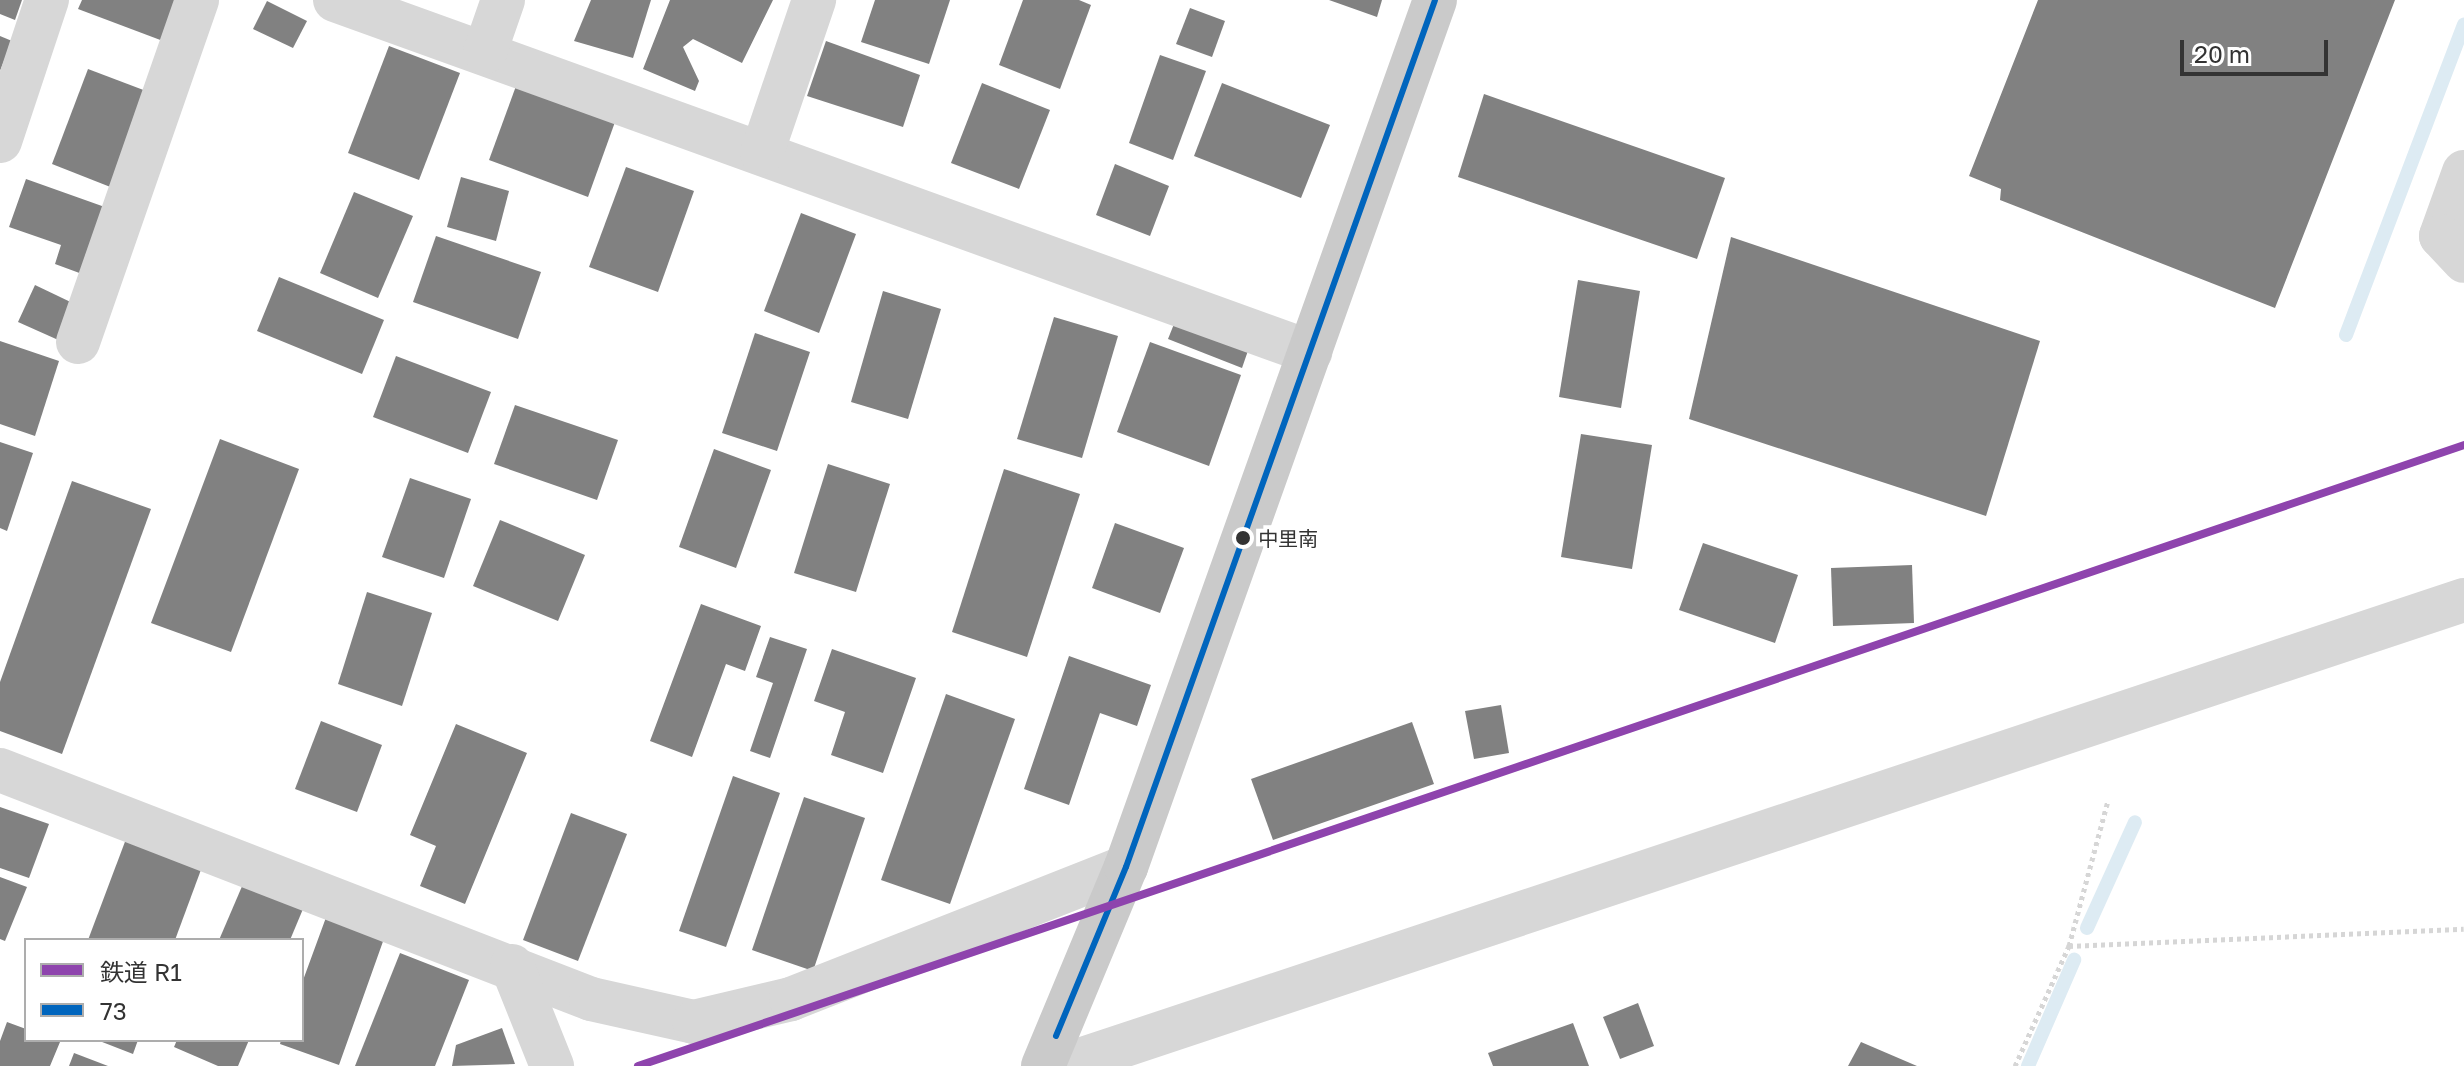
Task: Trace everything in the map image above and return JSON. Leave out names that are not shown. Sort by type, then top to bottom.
[{"type":"main road","points":[[1043,1066],[1126,867],[1435,0]]},
{"type":"street","points":[[0,141],[47,0]]},
{"type":"street","points":[[78,342],[197,0]]},
{"type":"street","points":[[335,0],[1310,352]]},
{"type":"street","points":[[485,52],[503,0]]},
{"type":"street","points":[[762,153],[814,0]]},
{"type":"street","points":[[2464,172],[2441,236],[2464,261]]},
{"type":"street","points":[[1062,1066],[2464,600]]},
{"type":"street","points":[[0,770],[591,999],[694,1022],[791,999],[1126,867]]},
{"type":"street","points":[[512,966],[552,1066]]},
{"type":"path","points":[[2015,1066],[2069,946],[2108,800]]},
{"type":"path","points":[[2069,946],[2464,929]]},
{"type":"building","points":[[0,0],[22,0],[15,20],[0,14]]},
{"type":"building","points":[[82,0],[178,0],[163,41],[78,9]]},
{"type":"building","points":[[591,0],[651,0],[633,58],[574,41]]},
{"type":"building","points":[[670,0],[773,0],[742,63],[693,39],[683,47],[699,81],[695,91],[643,69]]},
{"type":"building","points":[[875,0],[950,0],[929,64],[861,42]]},
{"type":"building","points":[[1023,0],[1079,0],[1091,5],[1060,89],[999,65]]},
{"type":"building","points":[[1329,0],[1382,0],[1377,17]]},
{"type":"building","points":[[2038,0],[2395,0],[2275,308],[2000,200],[2001,189],[1969,176]]},
{"type":"building","points":[[267,1],[307,21],[293,48],[253,29]]},
{"type":"building","points":[[1190,8],[1225,21],[1212,57],[1176,44]]},
{"type":"building","points":[[0,36],[12,41],[0,71]]},
{"type":"building","points":[[826,41],[920,75],[903,127],[807,96]]},
{"type":"building","points":[[389,46],[460,73],[419,180],[348,153]]},
{"type":"building","points":[[1160,55],[1206,71],[1173,160],[1129,143]]},
{"type":"building","points":[[88,69],[154,94],[118,190],[52,164]]},
{"type":"building","points":[[982,83],[1050,110],[1019,189],[951,163]]},
{"type":"building","points":[[1222,83],[1330,125],[1301,198],[1194,156]]},
{"type":"building","points":[[516,86],[615,122],[588,197],[489,160]]},
{"type":"building","points":[[1484,94],[1725,178],[1697,259],[1458,177]]},
{"type":"building","points":[[1115,164],[1169,186],[1150,236],[1096,215]]},
{"type":"building","points":[[626,167],[694,191],[658,292],[589,267]]},
{"type":"building","points":[[461,177],[509,191],[496,241],[447,227]]},
{"type":"building","points":[[26,179],[116,211],[93,278],[55,264],[61,245],[9,227]]},
{"type":"building","points":[[354,192],[413,216],[378,298],[320,273]]},
{"type":"building","points":[[801,213],[856,234],[819,333],[764,311]]},
{"type":"building","points":[[436,236],[541,272],[518,339],[413,302]]},
{"type":"building","points":[[1731,237],[2040,341],[1986,516],[1689,419]]},
{"type":"building","points":[[279,277],[384,320],[362,374],[257,331]]},
{"type":"building","points":[[1578,280],[1640,291],[1621,408],[1559,397]]},
{"type":"building","points":[[35,285],[81,307],[65,343],[18,322]]},
{"type":"building","points":[[883,291],[941,309],[908,419],[851,402]]},
{"type":"building","points":[[1178,314],[1251,342],[1242,368],[1168,339]]},
{"type":"building","points":[[1054,317],[1118,336],[1082,458],[1017,439]]},
{"type":"building","points":[[755,333],[810,352],[777,451],[722,433]]},
{"type":"building","points":[[0,341],[59,361],[35,436],[0,424]]},
{"type":"building","points":[[1150,342],[1241,375],[1209,466],[1117,432]]},
{"type":"building","points":[[396,356],[491,392],[468,453],[373,417]]},
{"type":"building","points":[[515,405],[618,440],[597,500],[494,464]]},
{"type":"building","points":[[1581,434],[1652,445],[1632,569],[1561,557]]},
{"type":"building","points":[[220,439],[299,469],[231,652],[151,623]]},
{"type":"building","points":[[0,442],[33,453],[7,531],[0,528]]},
{"type":"building","points":[[714,449],[771,470],[736,568],[679,547]]},
{"type":"building","points":[[828,464],[890,484],[856,592],[794,573]]},
{"type":"building","points":[[1004,469],[1080,494],[1027,657],[952,632]]},
{"type":"building","points":[[410,478],[471,499],[444,578],[382,557]]},
{"type":"building","points":[[72,481],[151,509],[62,754],[0,731],[0,682]]},
{"type":"building","points":[[500,520],[585,555],[558,621],[473,586]]},
{"type":"building","points":[[1115,523],[1184,548],[1160,613],[1092,588]]},
{"type":"building","points":[[1703,543],[1798,575],[1775,643],[1679,610]]},
{"type":"building","points":[[1912,565],[1914,623],[1833,626],[1831,568]]},
{"type":"building","points":[[367,592],[432,613],[402,706],[338,684]]},
{"type":"building","points":[[701,604],[761,626],[745,671],[726,664],[692,757],[650,741]]},
{"type":"building","points":[[770,637],[807,649],[770,758],[750,751],[773,683],[756,677]]},
{"type":"building","points":[[832,649],[916,678],[883,773],[831,755],[845,712],[814,701]]},
{"type":"building","points":[[1069,656],[1151,685],[1137,726],[1100,713],[1069,805],[1024,789]]},
{"type":"building","points":[[946,694],[1015,719],[950,904],[881,880]]},
{"type":"building","points":[[1501,705],[1509,753],[1474,759],[1465,711]]},
{"type":"building","points":[[321,721],[382,745],[357,812],[295,789]]},
{"type":"building","points":[[1412,722],[1434,784],[1273,840],[1251,779]]},
{"type":"building","points":[[456,724],[527,753],[465,904],[420,886],[436,846],[410,835]]},
{"type":"building","points":[[733,776],[780,793],[726,947],[679,931]]},
{"type":"building","points":[[804,797],[865,818],[813,971],[752,950]]},
{"type":"building","points":[[0,807],[49,824],[29,878],[0,868]]},
{"type":"building","points":[[571,813],[627,834],[578,961],[523,940]]},
{"type":"building","points":[[126,839],[202,867],[176,938],[89,938]]},
{"type":"building","points":[[0,877],[27,887],[5,941],[0,939]]},
{"type":"building","points":[[243,884],[303,909],[291,938],[220,938]]},
{"type":"building","points":[[328,912],[386,933],[339,1065],[280,1044],[304,1042],[304,978]]},
{"type":"building","points":[[400,953],[469,980],[435,1066],[355,1066]]},
{"type":"building","points":[[1638,1003],[1654,1046],[1620,1059],[1603,1017]]},
{"type":"building","points":[[7,1022],[24,1028],[24,1042],[60,1042],[50,1066],[0,1066],[0,1041]]},
{"type":"building","points":[[1573,1023],[1589,1066],[1493,1066],[1488,1053]]},
{"type":"building","points":[[502,1028],[515,1064],[452,1066],[456,1045]]},
{"type":"building","points":[[102,1042],[137,1042],[133,1054]]},
{"type":"building","points":[[176,1042],[248,1042],[238,1066],[218,1066],[174,1047]]},
{"type":"building","points":[[1861,1042],[1917,1066],[1848,1066]]},
{"type":"building","points":[[74,1053],[108,1066],[69,1066]]},
{"type":"waterway","points":[[2346,335],[2464,25]]},
{"type":"waterway","points":[[2087,928],[2135,822]]},
{"type":"waterway","points":[[2028,1066],[2074,960]]},
{"type":"rail line","name":"R1","points":[[638,1066],[2464,445]]},
{"type":"transit line","name":"73","points":[[1056,1036],[1126,867],[1435,0]]},
{"type":"place","name":"中里南","points":[[1243,538]]}]
